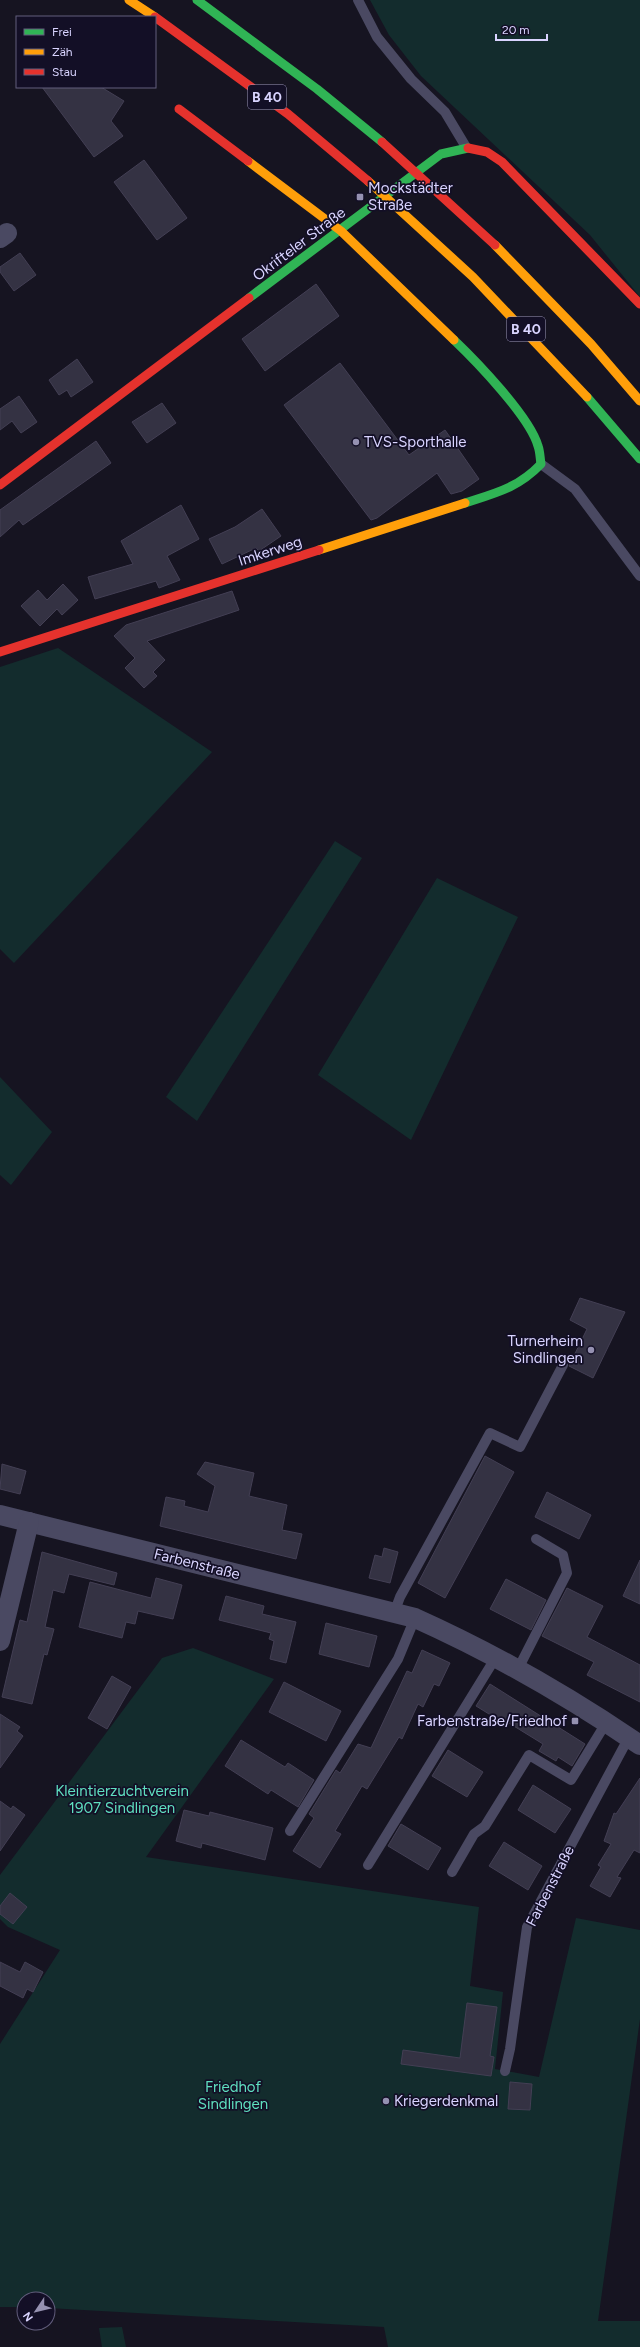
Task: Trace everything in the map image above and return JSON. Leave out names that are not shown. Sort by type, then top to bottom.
[{"type":"main road","name":"B 40","points":[[129,0],[153,16]]},
{"type":"main road","name":"B 40","points":[[197,0],[277,58],[404,161],[432,186],[568,320],[640,401]]},
{"type":"main road","name":"B 40","points":[[156,18],[255,87],[373,184],[401,209],[476,279],[541,344],[640,460]]},
{"type":"main road","points":[[179,109],[341,231],[479,364],[528,424],[538,445],[541,464]]},
{"type":"main road","name":"Okrifteler Straße","points":[[0,485],[341,231],[441,154],[466,147],[476,147],[488,151],[502,162],[639,299]]},
{"type":"main road","name":"Imkerweg","points":[[0,652],[505,490],[528,478],[541,464]]},
{"type":"street","name":"Farbenstraße","points":[[0,1514],[414,1618],[468,1642],[518,1669],[634,1741]]},
{"type":"street","points":[[0,1641],[29,1522]]},
{"type":"lane","points":[[358,0],[377,37],[411,79],[445,112],[466,147]]},
{"type":"lane","points":[[541,464],[575,489],[640,576]]},
{"type":"lane","points":[[394,1613],[400,1597],[490,1432],[520,1447],[563,1365]]},
{"type":"lane","points":[[518,1669],[567,1573],[563,1555],[536,1539]]},
{"type":"lane","points":[[290,1831],[398,1659],[414,1618]]},
{"type":"lane","points":[[368,1865],[496,1657]]},
{"type":"lane","points":[[452,1872],[474,1834],[485,1826],[529,1756],[572,1780],[606,1723]]},
{"type":"lane","name":"Farbenstraße","points":[[505,2071],[510,2049],[527,1927],[634,1741]]},
{"type":"green space","points":[[370,0],[640,0],[640,297],[590,235],[421,76],[389,35]]},
{"type":"green space","points":[[58,648],[212,752],[14,963],[0,949],[0,667]]},
{"type":"green space","points":[[335,841],[362,858],[197,1121],[166,1097]]},
{"type":"green space","points":[[437,878],[518,917],[411,1140],[318,1075]]},
{"type":"green space","points":[[0,1077],[52,1132],[11,1185],[0,1175]]},
{"type":"green space","name":"Friedhof Sindlingen","points":[[193,1648],[274,1679],[146,1857],[479,1907],[470,1986],[503,1992],[495,2069],[539,2077],[576,1918],[640,1930],[640,2019],[598,2321],[640,2321],[640,2347],[388,2347],[384,2327],[56,2308],[56,2291],[16,2291],[16,2307],[0,2307],[0,2044],[60,1950],[8,1927],[0,1919],[0,1875],[162,1658]]},
{"type":"green space","points":[[122,2327],[126,2347],[102,2347],[99,2328]]},
{"type":"building","points":[[43,88],[103,88],[124,101],[111,121],[123,136],[94,157]]},
{"type":"building","points":[[144,160],[187,218],[157,240],[114,182]]},
{"type":"building","points":[[20,253],[36,275],[14,291],[0,272],[0,267]]},
{"type":"building","points":[[316,284],[339,316],[265,371],[242,339]]},
{"type":"building","points":[[77,359],[93,382],[71,397],[67,390],[59,395],[49,380]]},
{"type":"building","name":"TVS-Sporthalle","points":[[340,363],[409,455],[445,430],[479,479],[462,491],[451,494],[437,473],[377,518],[371,520],[284,405]]},
{"type":"building","points":[[19,396],[37,422],[21,433],[12,421],[0,430],[0,409]]},
{"type":"building","points":[[162,403],[176,423],[147,443],[132,422]]},
{"type":"building","points":[[96,441],[111,463],[23,525],[19,520],[0,537],[0,510]]},
{"type":"building","points":[[181,505],[199,539],[167,556],[180,580],[159,588],[156,581],[95,599],[88,577],[133,564],[121,541]]},
{"type":"building","points":[[262,509],[281,536],[259,551],[256,548],[222,564],[209,539],[235,527]]},
{"type":"building","points":[[63,584],[78,600],[62,615],[57,609],[40,626],[21,606],[38,590],[47,600]]},
{"type":"building","points":[[232,591],[239,610],[147,641],[165,660],[153,672],[157,676],[144,688],[125,668],[135,658],[114,636],[126,625]]},
{"type":"building","name":"Turnerheim Sindlingen","points":[[580,1298],[625,1312],[593,1378],[569,1366],[587,1329],[570,1320]]},
{"type":"building","points":[[485,1456],[514,1472],[445,1598],[418,1583]]},
{"type":"building","points":[[205,1462],[254,1473],[249,1496],[287,1505],[282,1530],[302,1534],[296,1559],[160,1526],[166,1497],[185,1501],[184,1506],[208,1512],[215,1486],[197,1474]]},
{"type":"building","points":[[2,1464],[26,1471],[20,1494],[0,1489]]},
{"type":"building","points":[[547,1492],[591,1515],[579,1539],[535,1517]]},
{"type":"building","points":[[384,1548],[398,1552],[390,1583],[369,1578],[375,1555],[382,1557]]},
{"type":"building","points":[[42,1552],[117,1573],[114,1585],[69,1574],[64,1593],[53,1590],[45,1627],[54,1629],[47,1655],[44,1654],[32,1704],[2,1697],[20,1620],[27,1622]]},
{"type":"building","points":[[640,1560],[640,1604],[623,1596]]},
{"type":"building","points":[[156,1578],[182,1585],[173,1619],[138,1611],[135,1624],[126,1622],[122,1638],[79,1627],[90,1582],[151,1598]]},
{"type":"building","points":[[506,1579],[546,1600],[531,1630],[490,1609]]},
{"type":"building","points":[[567,1588],[603,1606],[587,1637],[640,1665],[640,1702],[587,1675],[594,1662],[542,1636]]},
{"type":"building","points":[[226,1596],[264,1606],[262,1614],[296,1622],[286,1663],[270,1659],[274,1641],[269,1639],[271,1633],[219,1620]]},
{"type":"building","points":[[326,1623],[377,1636],[369,1667],[319,1654]]},
{"type":"building","points":[[422,1650],[450,1663],[439,1686],[434,1684],[423,1707],[418,1704],[402,1739],[399,1737],[367,1789],[362,1786],[335,1831],[341,1834],[320,1868],[293,1851],[314,1818],[309,1814],[336,1770],[340,1773],[358,1744],[371,1748],[407,1671],[412,1673]]},
{"type":"building","points":[[112,1676],[131,1687],[107,1729],[88,1718]]},
{"type":"building","points":[[284,1682],[341,1711],[326,1741],[269,1712]]},
{"type":"building","points":[[490,1684],[585,1744],[572,1766],[558,1757],[556,1761],[539,1751],[543,1744],[504,1720],[502,1722],[476,1706]]},
{"type":"building","points":[[0,1714],[20,1727],[17,1731],[23,1736],[0,1768]]},
{"type":"building","points":[[241,1740],[285,1767],[288,1763],[314,1780],[298,1807],[271,1790],[268,1794],[225,1766]]},
{"type":"building","points":[[448,1750],[483,1772],[467,1797],[432,1776]]},
{"type":"building","points":[[640,1778],[640,1853],[634,1850],[617,1877],[621,1878],[610,1897],[590,1886],[601,1867],[598,1865],[611,1844],[604,1841],[614,1813],[616,1814]]},
{"type":"building","points":[[533,1785],[571,1809],[555,1833],[518,1810]]},
{"type":"building","points":[[0,1801],[11,1809],[13,1806],[25,1815],[0,1851]]},
{"type":"building","points":[[184,1810],[209,1816],[210,1812],[273,1828],[265,1860],[202,1843],[201,1848],[176,1841]]},
{"type":"building","points":[[401,1824],[441,1848],[428,1870],[388,1846]]},
{"type":"building","points":[[504,1842],[542,1866],[528,1890],[489,1866]]},
{"type":"building","points":[[10,1893],[27,1907],[13,1924],[0,1914],[0,1906]]},
{"type":"building","points":[[0,1962],[20,1972],[25,1962],[43,1972],[33,1992],[27,1989],[23,1998],[0,1986]]},
{"type":"building","points":[[467,2003],[497,2007],[490,2056],[494,2057],[491,2076],[401,2064],[403,2050],[460,2058]]},
{"type":"building","points":[[510,2082],[532,2084],[530,2110],[508,2109]]},
{"type":"traffic: fast","points":[[197,0],[317,89],[382,142]]},
{"type":"traffic: fast","points":[[249,298],[441,154],[468,148]]},
{"type":"traffic: fast","points":[[454,340],[501,390],[525,420],[538,446],[541,464],[524,479],[506,489],[465,503]]},
{"type":"traffic: fast","points":[[587,397],[640,459]]},
{"type":"traffic: slow","points":[[129,0],[153,16]]},
{"type":"traffic: slow","points":[[248,161],[341,231],[454,340]]},
{"type":"traffic: slow","points":[[368,181],[473,277],[587,397]]},
{"type":"traffic: slow","points":[[495,245],[591,344],[640,401]]},
{"type":"traffic: slow","points":[[319,550],[465,503]]},
{"type":"traffic: jam","points":[[156,18],[288,114],[368,181]]},
{"type":"traffic: jam","points":[[179,109],[248,161]]},
{"type":"traffic: jam","points":[[382,142],[495,245]]},
{"type":"traffic: jam","points":[[468,148],[487,152],[502,162],[640,304]]},
{"type":"traffic: jam","points":[[0,485],[249,298]]},
{"type":"traffic: jam","points":[[0,652],[319,550]]},
{"type":"place","name":"Mockstädter Straße","points":[[360,197]]},
{"type":"place","name":"TVS-Sporthalle","points":[[356,442]]},
{"type":"place","name":"Turnerheim Sindlingen","points":[[591,1350]]},
{"type":"place","name":"Farbenstraße/Friedhof","points":[[575,1721]]},
{"type":"place","name":"Kriegerdenkmal","points":[[386,2101]]},
{"type":"park label","name":"Kleintierzuchtverein 1907 Sindlingen","points":[[122,1800]]}]
